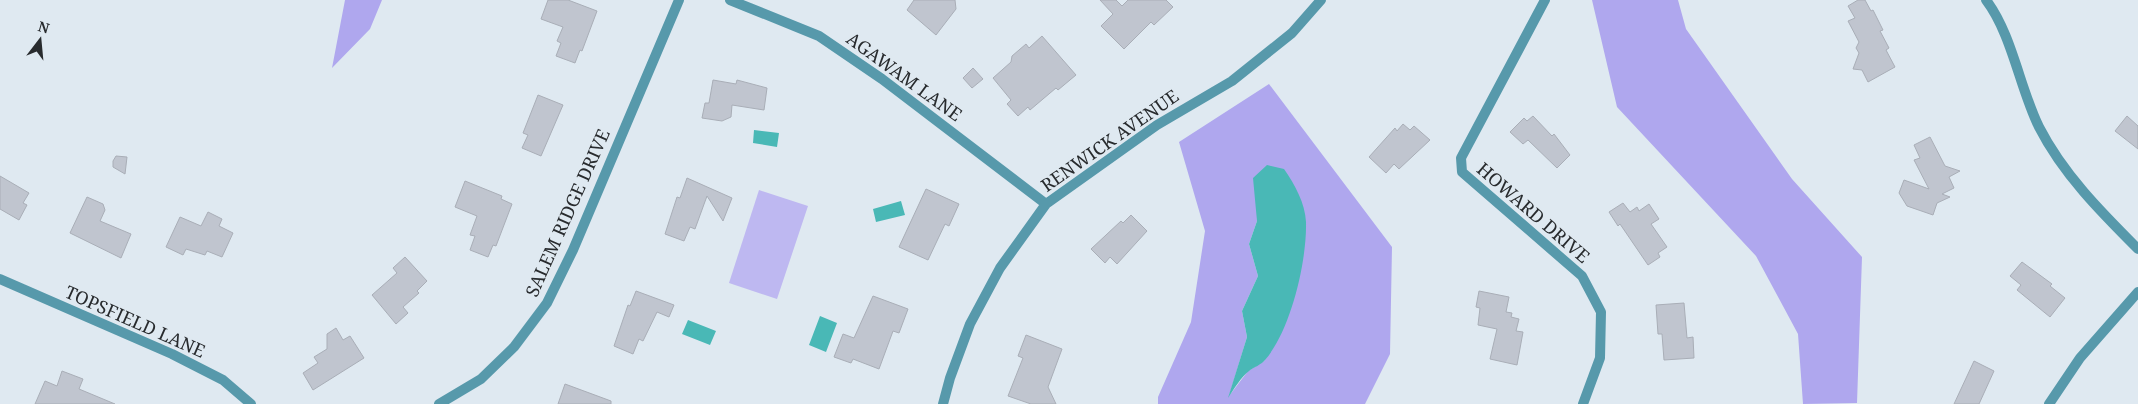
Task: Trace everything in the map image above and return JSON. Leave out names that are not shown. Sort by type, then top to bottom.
[{"type":"street","name":"SALEM RIDGE DRIVE","points":[[439,404],[481,379],[514,347],[547,303],[573,250],[679,0]]},
{"type":"street","name":"AGAWAM LANE","points":[[730,0],[819,36],[882,79],[1046,204]]},
{"type":"street","name":"RENWICK AVENUE","points":[[943,404],[950,378],[970,324],[1000,268],[1046,204],[1157,124],[1232,81],[1292,32],[1321,0]]},
{"type":"street","name":"HOWARD DRIVE","points":[[1545,0],[1461,158],[1461,167],[1462,172],[1582,276],[1601,312],[1600,358],[1583,404]]},
{"type":"street","points":[[1986,0],[2008,44],[2039,128],[2065,169],[2097,209],[2138,249]]},
{"type":"street","name":"TOPSFIELD LANE","points":[[0,279],[172,354],[223,380],[251,404]]},
{"type":"street","points":[[2049,404],[2080,358],[2138,292]]},
{"type":"shaded area","points":[[345,0],[382,0],[370,29],[332,68]]},
{"type":"shaded area","points":[[1592,0],[1678,0],[1686,29],[1792,179],[1862,257],[1857,403],[1803,404],[1798,334],[1756,256],[1617,107]]},
{"type":"shaded area","points":[[1269,84],[1392,247],[1390,354],[1365,404],[1158,404],[1158,397],[1191,322],[1205,231],[1179,142]],"holes":[[[1257,221],[1276,343],[1264,361],[1248,371],[1229,396],[1247,337],[1242,311],[1258,276],[1249,244]]]},
{"type":"shaded area","points":[[759,190],[808,206],[777,299],[729,283]]},
{"type":"water","points":[[754,130],[779,133],[777,147],[753,143]]},
{"type":"water","points":[[1267,165],[1284,169],[1302,201],[1306,222],[1304,256],[1296,294],[1283,331],[1263,362],[1243,376],[1228,398],[1247,337],[1242,311],[1258,276],[1249,244],[1257,221],[1253,178]]},
{"type":"water","points":[[901,201],[905,215],[876,222],[873,209]]},
{"type":"water","points":[[820,316],[837,323],[826,352],[809,345]]},
{"type":"water","points":[[688,320],[716,331],[710,345],[682,334]]},
{"type":"building","points":[[548,0],[568,0],[597,11],[582,51],[580,50],[575,63],[556,56],[561,43],[557,41],[563,27],[541,19]]},
{"type":"building","points":[[914,0],[955,0],[956,9],[936,35],[907,10]]},
{"type":"building","points":[[1100,0],[1116,0],[1122,6],[1128,0],[1166,0],[1173,7],[1154,25],[1151,22],[1124,49],[1101,26],[1113,14]]},
{"type":"building","points":[[1858,0],[1865,0],[1871,11],[1873,10],[1883,30],[1880,31],[1889,48],[1886,50],[1895,67],[1868,82],[1862,70],[1853,69],[1859,53],[1856,48],[1859,42],[1848,21],[1855,18],[1848,6]]},
{"type":"building","points":[[1042,36],[1076,75],[1058,90],[1056,88],[1030,110],[1028,107],[1018,116],[1007,104],[1011,100],[993,78],[1011,62],[1012,56],[1026,44],[1029,48]]},
{"type":"building","points":[[973,68],[983,79],[972,88],[963,78]]},
{"type":"building","points":[[713,80],[736,84],[737,80],[767,88],[764,110],[732,105],[731,117],[722,121],[702,118],[705,103],[709,103]]},
{"type":"building","points":[[538,95],[563,105],[541,156],[522,148],[528,135],[523,133]]},
{"type":"building","points":[[1533,116],[1552,136],[1554,134],[1570,155],[1557,168],[1528,140],[1523,144],[1510,132],[1524,118],[1527,121]]},
{"type":"building","points":[[2127,116],[2138,126],[2138,149],[2115,131]]},
{"type":"building","points":[[1403,124],[1410,130],[1414,126],[1430,140],[1399,169],[1394,164],[1386,173],[1369,157],[1395,128],[1397,131]]},
{"type":"building","points":[[1930,137],[1945,166],[1960,171],[1949,177],[1954,188],[1942,194],[1950,197],[1937,203],[1933,215],[1907,206],[1899,193],[1904,180],[1929,189],[1914,160],[1920,158],[1914,145]]},
{"type":"building","points":[[116,156],[127,157],[125,174],[113,167],[113,161]]},
{"type":"building","points":[[0,176],[29,193],[23,203],[27,205],[19,220],[0,209]]},
{"type":"building","points":[[687,178],[732,198],[723,221],[707,196],[695,229],[690,227],[684,241],[665,234],[677,197],[680,198]]},
{"type":"building","points":[[465,181],[502,196],[501,199],[512,204],[496,246],[493,245],[488,257],[470,250],[475,236],[470,235],[477,216],[455,207]]},
{"type":"building","points":[[926,189],[959,204],[949,226],[945,224],[928,260],[899,247]]},
{"type":"building","points":[[87,197],[103,204],[105,210],[100,221],[131,234],[121,258],[70,233]]},
{"type":"building","points":[[1623,203],[1630,212],[1637,207],[1639,211],[1649,204],[1659,219],[1651,224],[1667,247],[1658,253],[1660,257],[1648,265],[1620,224],[1618,226],[1609,212]]},
{"type":"building","points":[[208,212],[222,219],[219,226],[233,233],[222,257],[207,251],[205,255],[186,249],[183,255],[166,247],[180,217],[201,226]]},
{"type":"building","points":[[1131,215],[1147,231],[1117,264],[1110,257],[1105,263],[1091,249],[1121,221],[1123,223]]},
{"type":"building","points":[[405,257],[427,281],[417,291],[419,293],[403,307],[408,313],[396,324],[372,295],[397,273],[393,268]]},
{"type":"building","points":[[2022,262],[2052,284],[2050,286],[2065,298],[2050,317],[2017,290],[2021,285],[2010,276]]},
{"type":"building","points":[[636,291],[674,305],[669,317],[657,312],[643,341],[639,339],[633,354],[614,346],[628,305],[630,306]]},
{"type":"building","points":[[1479,291],[1509,297],[1506,312],[1512,313],[1511,317],[1519,319],[1516,331],[1523,332],[1517,365],[1490,359],[1497,329],[1478,325],[1480,308],[1476,307]]},
{"type":"building","points":[[873,296],[908,309],[899,333],[893,331],[879,369],[853,359],[851,363],[834,357],[843,334],[854,338]]},
{"type":"building","points":[[1684,303],[1687,338],[1693,337],[1694,358],[1664,360],[1662,334],[1658,334],[1656,305]]},
{"type":"building","points":[[336,328],[343,340],[350,336],[364,358],[313,390],[303,373],[318,363],[314,357],[327,349],[327,334]]},
{"type":"building","points":[[1026,335],[1062,349],[1048,387],[1056,404],[1031,404],[1008,396],[1023,358],[1018,356]]},
{"type":"building","points":[[1974,361],[1994,371],[1979,404],[1954,404]]},
{"type":"building","points":[[62,371],[83,379],[79,389],[115,404],[35,404],[45,381],[57,386]]},
{"type":"building","points":[[565,384],[611,401],[611,404],[558,404]]}]
